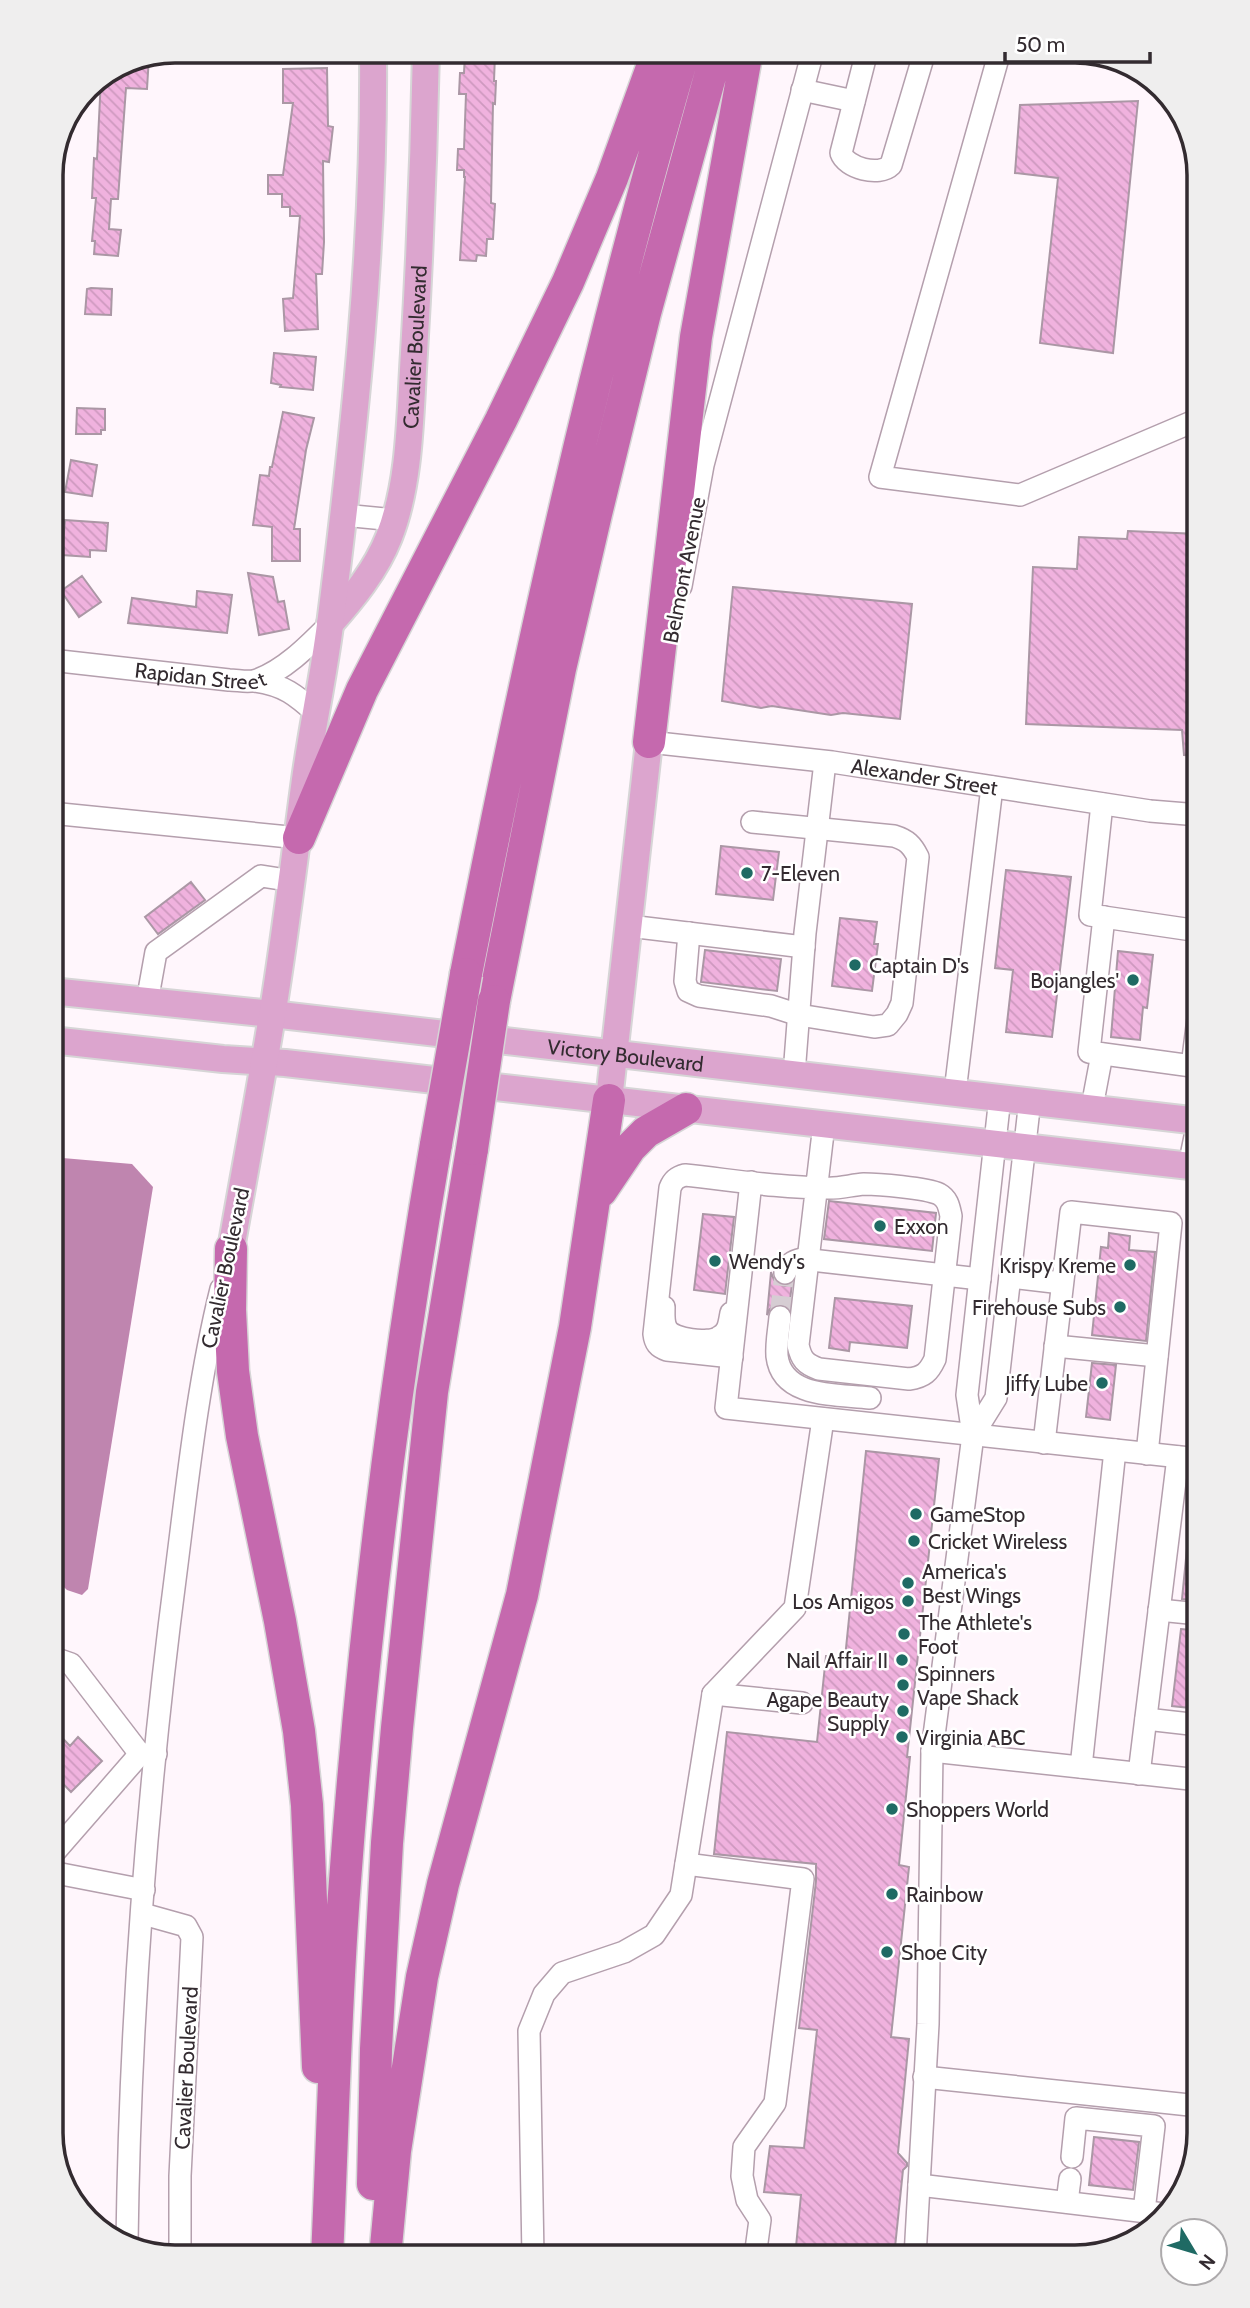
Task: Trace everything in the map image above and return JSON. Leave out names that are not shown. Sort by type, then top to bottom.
[{"type":"highway","points":[[299,838],[362,690],[501,420],[568,282],[612,178],[654,63]]},
{"type":"highway","points":[[328,2245],[345,1883],[361,1688],[387,1458],[436,1144],[466,974],[515,731],[587,410],[681,63]]},
{"type":"highway","points":[[371,2245],[376,2049],[387,1843],[432,1392],[494,1002],[560,669],[645,313],[714,63]]},
{"type":"highway","points":[[649,742],[696,337],[745,63]]},
{"type":"highway","points":[[386,2245],[395,2151],[422,1977],[443,1884],[522,1595],[575,1327],[609,1100]]},
{"type":"highway","points":[[594,1201],[630,1147],[646,1132],[686,1109]]},
{"type":"highway","points":[[231,1249],[233,1371],[242,1436],[285,1648],[299,1731],[307,1805],[326,2245]]},
{"type":"main road","name":"Cavalier Boulevard","points":[[231,1249],[272,1014],[330,624],[354,416],[367,263],[373,63]]},
{"type":"main road","name":"Cavalier Boulevard","points":[[330,624],[358,591],[388,538],[400,501],[409,429],[424,181],[426,63]]},
{"type":"main road","name":"Belmont Avenue","points":[[609,1100],[649,742]]},
{"type":"main road","name":"Victory Boulevard","points":[[63,992],[1187,1119]]},
{"type":"main road","points":[[63,1041],[1187,1166]]},
{"type":"street","name":"Belmont Avenue","points":[[649,742],[703,465],[810,63]]},
{"type":"street","points":[[864,63],[841,153],[847,163],[878,172],[886,171],[891,165],[921,63]]},
{"type":"street","points":[[997,63],[880,477],[1020,495],[1187,424]]},
{"type":"street","points":[[802,90],[854,101]]},
{"type":"street","points":[[343,515],[395,520]]},
{"type":"street","name":"Rapidan Street","points":[[63,661],[255,681],[282,666],[330,624]]},
{"type":"street","points":[[255,681],[273,683],[292,692],[317,714]]},
{"type":"street","name":"Alexander Street","points":[[649,742],[825,762],[1150,811],[1187,814]]},
{"type":"street","points":[[794,1074],[804,947],[825,762]]},
{"type":"street","points":[[955,1092],[992,787]]},
{"type":"street","points":[[1102,804],[1090,915],[1187,929]]},
{"type":"street","points":[[63,814],[299,838]]},
{"type":"street","points":[[689,933],[685,981],[688,991],[699,996],[771,1006],[799,1015],[874,1027],[888,1024],[897,1014],[902,1003],[918,857],[907,840],[894,836],[752,822]]},
{"type":"street","points":[[147,1002],[156,952],[261,876],[293,881]]},
{"type":"street","points":[[1092,1107],[1104,917]]},
{"type":"street","points":[[629,926],[804,947]]},
{"type":"street","points":[[1096,1053],[1187,1065]]},
{"type":"street","points":[[916,2245],[930,1968],[932,1751],[973,1435],[967,1395],[1000,1097]]},
{"type":"street","points":[[973,1435],[996,1398],[1030,1100]]},
{"type":"street","points":[[732,1357],[667,1350],[660,1348],[655,1342],[670,1188],[673,1181],[685,1175],[751,1182],[817,1188],[830,1189],[868,1184],[930,1191],[941,1195],[949,1205],[951,1216],[935,1359],[930,1370],[921,1377],[909,1379],[819,1369],[807,1365],[800,1356],[798,1345],[817,1188],[824,1125]]},
{"type":"street","points":[[751,1182],[726,1408],[1187,1458]]},
{"type":"street","points":[[1044,1443],[1071,1212],[1171,1223],[1147,1454]]},
{"type":"street","points":[[662,1256],[664,1325],[668,1332],[680,1338],[712,1340],[721,1337],[729,1328],[739,1238],[746,1225]]},
{"type":"street","name":"Cavalier Boulevard","points":[[127,2234],[129,2115],[143,1914],[148,1754],[163,1671],[198,1396],[212,1322],[231,1249]]},
{"type":"street","points":[[785,1273],[794,1260],[808,1260],[980,1279]]},
{"type":"street","points":[[1010,1277],[1062,1283]]},
{"type":"street","points":[[780,1317],[778,1359],[782,1371],[790,1381],[813,1391],[870,1398]]},
{"type":"street","points":[[1055,1346],[1157,1356]]},
{"type":"street","points":[[868,1424],[872,1375]]},
{"type":"street","points":[[533,2245],[529,2031],[544,1994],[562,1973],[624,1952],[654,1935],[681,1895],[713,1694],[795,1608],[823,1419]]},
{"type":"street","points":[[1081,1767],[1115,1450]]},
{"type":"street","points":[[1139,1773],[1160,1610],[1187,1468]]},
{"type":"street","points":[[1160,1610],[1187,1613]]},
{"type":"street","points":[[63,1661],[71,1664],[148,1754],[63,1843]]},
{"type":"street","points":[[713,1694],[802,1703]]},
{"type":"street","points":[[1146,1720],[1187,1725]]},
{"type":"street","points":[[932,1751],[1187,1779]]},
{"type":"street","points":[[686,1864],[803,1879],[775,2103],[744,2147],[742,2176],[747,2200],[760,2220],[757,2245]]},
{"type":"street","points":[[63,1874],[144,1890]]},
{"type":"street","name":"Cavalier Boulevard","points":[[143,1914],[186,1926],[192,1937],[180,2176],[180,2245]]},
{"type":"street","points":[[924,2077],[1187,2105]]},
{"type":"street","points":[[919,2185],[1154,2212],[1154,2126],[1076,2118],[1072,2157]]},
{"type":"street","points":[[1067,2202],[1070,2179]]},
{"type":"shaded area","points":[[63,1158],[132,1164],[153,1187],[88,1589],[82,1595],[63,1586]]},
{"type":"building","points":[[465,63],[495,63],[491,203],[495,204],[493,239],[487,239],[486,256],[477,255],[476,261],[460,260],[465,177],[464,170],[457,170],[458,149],[464,149],[466,94],[459,94],[460,73],[464,73]]},
{"type":"building","points":[[148,67],[147,89],[126,88],[118,199],[111,199],[109,229],[121,230],[118,256],[94,254],[95,241],[92,241],[96,198],[92,198],[94,158],[97,159],[100,92],[119,78]]},
{"type":"building","points":[[327,68],[328,126],[333,127],[329,162],[323,161],[324,242],[322,274],[316,274],[318,329],[285,331],[283,299],[293,298],[300,216],[290,216],[290,207],[282,207],[282,194],[268,194],[268,175],[283,175],[293,103],[283,103],[283,69]]},
{"type":"building","points":[[1138,101],[1113,353],[1040,343],[1058,178],[1015,173],[1020,105]]},
{"type":"building","points":[[87,289],[112,289],[111,315],[85,314]]},
{"type":"building","points":[[274,353],[316,357],[313,390],[280,387],[281,385],[271,383]]},
{"type":"building","points":[[77,408],[105,409],[105,430],[101,430],[101,434],[76,434]]},
{"type":"building","points":[[283,412],[314,418],[306,450],[294,529],[300,529],[300,561],[272,561],[272,527],[253,525],[260,475],[269,476]]},
{"type":"building","points":[[71,460],[97,465],[92,496],[65,492]]},
{"type":"building","points":[[65,520],[108,523],[106,551],[90,550],[90,557],[63,555]]},
{"type":"building","points":[[1128,531],[1187,533],[1187,755],[1184,755],[1182,730],[1026,724],[1033,567],[1077,569],[1079,537],[1127,539]]},
{"type":"building","points":[[248,573],[273,577],[278,602],[284,601],[289,629],[259,635]]},
{"type":"building","points":[[82,576],[101,602],[79,617],[63,594],[63,590]]},
{"type":"building","points":[[733,587],[912,604],[900,719],[843,713],[831,715],[772,706],[761,708],[722,701]]},
{"type":"building","points":[[197,591],[232,595],[227,633],[128,623],[132,598],[196,607]]},
{"type":"building","name":"7-Eleven","points":[[721,846],[779,852],[773,900],[716,894]]},
{"type":"building","points":[[1006,870],[1071,877],[1052,1037],[1006,1032],[1013,970],[995,968]]},
{"type":"building","points":[[191,882],[205,900],[158,934],[145,917]]},
{"type":"building","name":"Captain D's","points":[[840,918],[877,922],[874,944],[878,944],[872,991],[832,986]]},
{"type":"building","points":[[705,950],[781,959],[777,991],[701,982]]},
{"type":"building","name":"Bojangles'","points":[[1118,951],[1153,955],[1140,1040],[1111,1037]]},
{"type":"building","name":"Exxon","points":[[829,1201],[936,1213],[932,1251],[824,1239]]},
{"type":"building","name":"Wendy's","points":[[703,1214],[734,1217],[725,1294],[694,1290]]},
{"type":"building","points":[[1109,1233],[1130,1236],[1129,1250],[1155,1252],[1146,1341],[1092,1335],[1101,1247],[1108,1248]]},
{"type":"building","points":[[771,1272],[779,1284],[792,1284],[789,1308],[782,1304],[775,1305],[767,1315]]},
{"type":"building","points":[[835,1298],[912,1306],[907,1348],[850,1342],[849,1351],[829,1348]]},
{"type":"building","name":"Jiffy Lube","points":[[1092,1363],[1116,1365],[1110,1420],[1086,1417]]},
{"type":"building","points":[[866,1451],[939,1459],[907,1757],[910,1757],[899,1865],[909,1867],[891,2037],[909,2039],[898,2153],[907,2166],[903,2170],[895,2245],[796,2245],[801,2195],[764,2192],[770,2146],[804,2148],[817,2030],[799,2028],[816,1864],[714,1854],[727,1732],[817,1742],[826,1656],[845,1658]]},
{"type":"building","points":[[1187,1548],[1187,1600],[1182,1599]]},
{"type":"building","points":[[1181,1629],[1187,1630],[1187,1708],[1172,1706]]},
{"type":"building","points":[[78,1737],[102,1761],[71,1792],[63,1784],[63,1739],[70,1746]]},
{"type":"building","points":[[1094,2137],[1139,2142],[1133,2190],[1089,2185]]},
{"type":"tunnel","points":[[780,1317],[785,1273]]},
{"type":"place","name":"7-Eleven","points":[[747,873]]},
{"type":"place","name":"Captain D's","points":[[855,965]]},
{"type":"place","name":"Bojangles'","points":[[1133,980]]},
{"type":"place","name":"Exxon","points":[[880,1226]]},
{"type":"place","name":"Wendy's","points":[[715,1261]]},
{"type":"place","name":"Krispy Kreme","points":[[1130,1265]]},
{"type":"place","name":"Firehouse Subs","points":[[1120,1307]]},
{"type":"place","name":"Jiffy Lube","points":[[1102,1383]]},
{"type":"place","name":"GameStop","points":[[916,1514]]},
{"type":"place","name":"Cricket Wireless","points":[[914,1541]]},
{"type":"place","name":"America's Best Wings","points":[[908,1583]]},
{"type":"place","name":"Los Amigos","points":[[908,1601]]},
{"type":"place","name":"The Athlete's Foot","points":[[904,1634]]},
{"type":"place","name":"Nail Affair II","points":[[902,1660]]},
{"type":"place","name":"Spinners Vape Shack","points":[[903,1685]]},
{"type":"place","name":"Agape Beauty Supply","points":[[903,1711]]},
{"type":"place","name":"Virginia ABC","points":[[902,1737]]},
{"type":"place","name":"Shoppers World","points":[[892,1809]]},
{"type":"place","name":"Rainbow","points":[[892,1894]]},
{"type":"place","name":"Shoe City","points":[[887,1952]]}]
